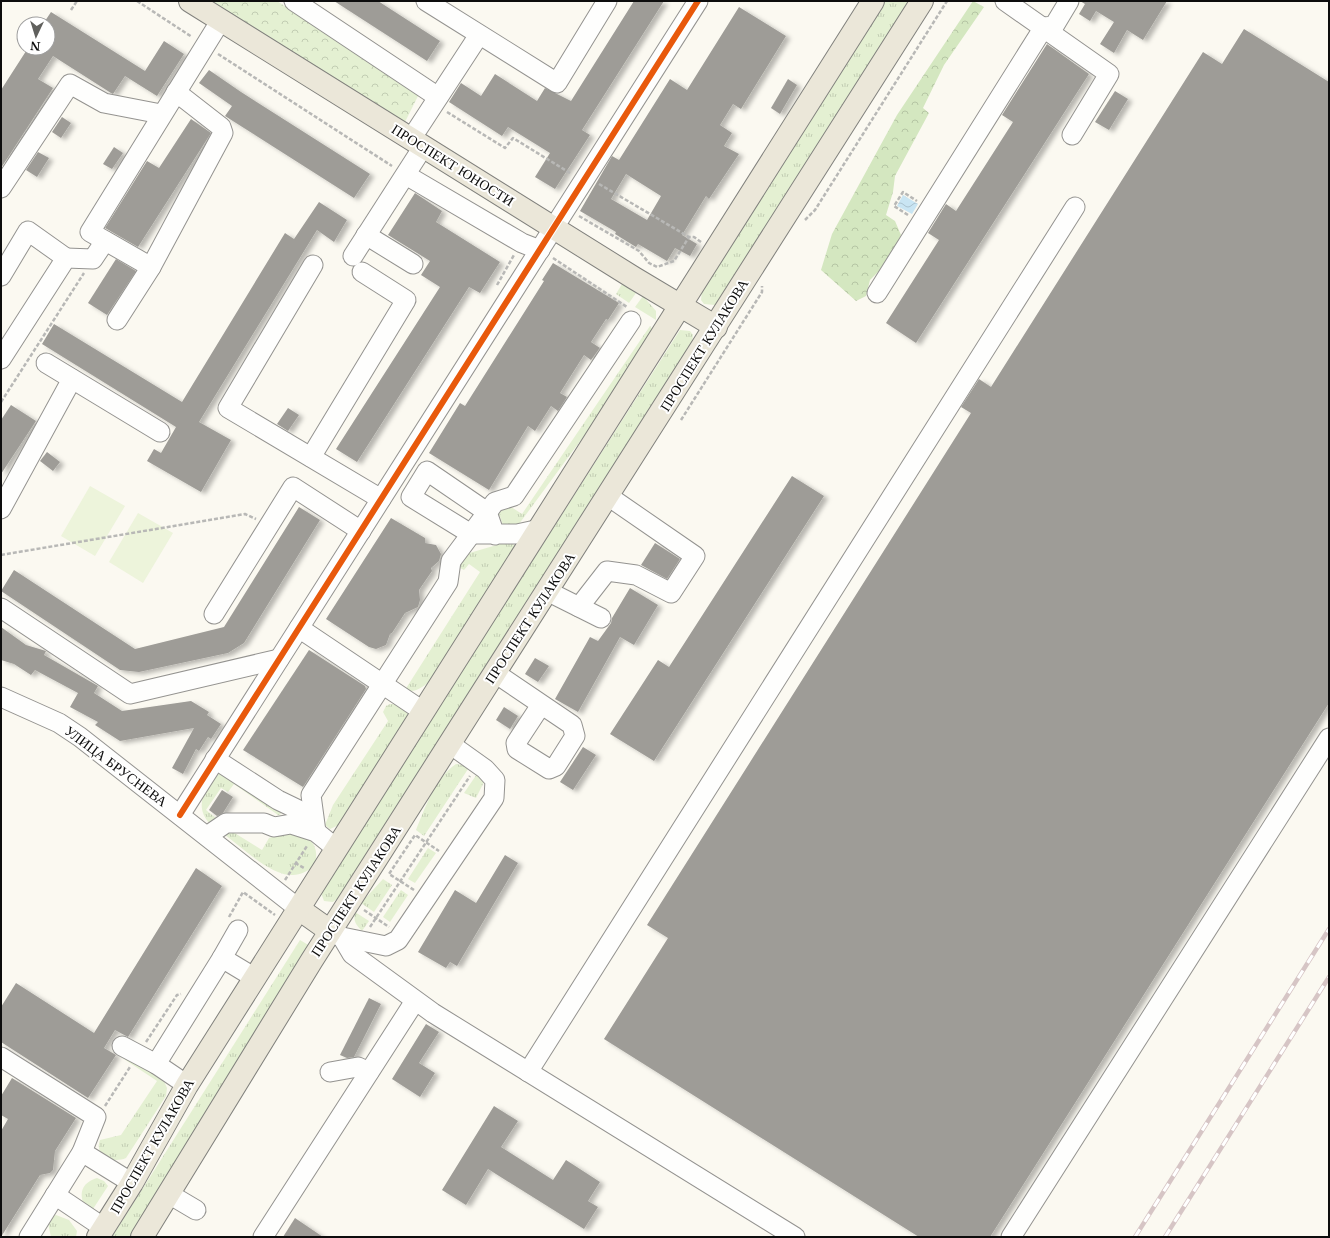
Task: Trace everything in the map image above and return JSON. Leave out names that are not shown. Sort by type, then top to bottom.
[{"type":"main road","name":"ПРОСПЕКТ ЮНОСТИ","points":[[190,1],[681,307],[716,327]]},
{"type":"main road","name":"ПРОСПЕКТ КУЛАКОВА","points":[[101,1232],[132,1183],[187,1085],[681,307],[873,1]]},
{"type":"main road","name":"ПРОСПЕКТ КУЛАКОВА","points":[[142,1237],[169,1194],[344,937],[450,744],[922,1]]},
{"type":"main road","points":[[299,909],[344,937]]},
{"type":"street","points":[[294,1],[436,100]]},
{"type":"street","points":[[426,1],[557,83],[607,1]]},
{"type":"street","points":[[180,815],[698,1]]},
{"type":"street","points":[[1004,1],[1044,27],[1109,74],[1072,135]]},
{"type":"street","points":[[1044,27],[1054,26],[1069,1]]},
{"type":"street","points":[[151,267],[90,232],[221,20]]},
{"type":"street","points":[[877,293],[921,214],[1044,27]]},
{"type":"street","points":[[311,457],[406,300],[357,264],[366,235],[406,175],[417,143],[436,100],[479,34]]},
{"type":"street","points":[[1,188],[70,84],[104,103],[162,114]]},
{"type":"street","points":[[117,320],[151,267],[223,133],[221,127],[176,92]]},
{"type":"street","points":[[406,175],[522,243],[540,250]]},
{"type":"street","points":[[528,1072],[1076,207]]},
{"type":"street","points":[[1,276],[28,231],[66,258],[93,259],[105,241]]},
{"type":"street","points":[[366,235],[413,264]]},
{"type":"street","points":[[1,359],[66,258]]},
{"type":"street","points":[[313,265],[228,408],[381,499]]},
{"type":"street","points":[[316,832],[311,795],[448,582],[451,561],[495,502],[514,496],[630,315]]},
{"type":"street","points":[[46,363],[160,432]]},
{"type":"street","points":[[1,509],[72,379]]},
{"type":"street","points":[[495,535],[487,512],[427,470],[411,497],[471,534],[495,535],[517,534],[540,529]]},
{"type":"street","points":[[214,614],[293,487],[361,531]]},
{"type":"street","points":[[580,607],[608,570],[636,575],[671,593],[695,556],[608,496]]},
{"type":"street","points":[[547,591],[601,618]]},
{"type":"street","points":[[1,608],[130,694],[279,659]]},
{"type":"street","points":[[299,628],[424,712]]},
{"type":"street","points":[[495,673],[541,705]]},
{"type":"street","name":"УЛИЦА БРУСНЕВА","points":[[1,697],[59,723],[80,737],[299,909]]},
{"type":"street","points":[[1011,1237],[1329,738]]},
{"type":"street","points":[[344,937],[386,946],[398,940],[494,798],[495,780],[485,769],[450,744]]},
{"type":"street","points":[[215,759],[278,800],[307,814],[316,832]]},
{"type":"street","points":[[207,836],[226,823],[264,823],[274,827],[291,824],[316,832],[337,849]]},
{"type":"street","points":[[156,1064],[238,930]]},
{"type":"street","points":[[344,937],[352,954],[415,1001],[795,1237]]},
{"type":"street","points":[[222,958],[255,978]]},
{"type":"street","points":[[264,1237],[415,1001]]},
{"type":"street","points":[[122,1046],[156,1064],[187,1085]]},
{"type":"street","points":[[1,1057],[96,1117],[82,1152],[28,1237]]},
{"type":"street","points":[[330,1072],[358,1067],[369,1072]]},
{"type":"street","points":[[82,1152],[132,1183]]},
{"type":"street","points":[[169,1194],[196,1210]]},
{"type":"street","points":[[55,1195],[101,1232]]},
{"type":"path","points":[[71,10],[77,1]]},
{"type":"path","points":[[137,1],[406,175]]},
{"type":"path","points":[[853,151],[947,1]]},
{"type":"path","points":[[436,100],[505,148],[513,138],[574,175],[587,177],[689,237],[694,237],[703,243]]},
{"type":"path","points":[[902,192],[922,204],[921,214],[913,218],[894,206],[902,192]]},
{"type":"path","points":[[567,209],[639,251],[649,263],[658,267],[674,261],[689,237]]},
{"type":"path","points":[[494,289],[522,243]]},
{"type":"path","points":[[540,250],[630,315]]},
{"type":"path","points":[[1,402],[93,259]]},
{"type":"path","points":[[681,420],[762,292],[761,280]]},
{"type":"path","points":[[1,555],[245,514],[269,527]]},
{"type":"path","points":[[344,937],[400,881],[470,776]]},
{"type":"path","points":[[285,881],[316,832]]},
{"type":"path","points":[[425,898],[389,874],[415,835],[441,852]]},
{"type":"path","points":[[243,892],[277,916]]},
{"type":"green space","points":[[203,1],[277,1],[419,94],[403,126]]},
{"type":"green space","points":[[885,1],[909,1],[719,301],[715,305],[704,304],[701,300],[702,290]]},
{"type":"green space","points":[[973,1],[984,7],[944,65],[923,108],[929,113],[895,176],[893,192],[886,215],[895,221],[901,235],[888,262],[870,280],[866,296],[856,301],[821,270],[832,234],[897,115]]},
{"type":"green space","points":[[622,284],[636,293],[629,303],[616,294]]},
{"type":"green space","points":[[643,296],[656,311],[656,320],[635,307]]},
{"type":"green space","points":[[650,326],[653,330],[592,425],[519,524],[516,526],[503,525],[499,514],[505,503],[522,514]]},
{"type":"green space","points":[[680,330],[690,331],[693,335],[692,344],[338,898],[333,902],[324,901],[321,893],[323,888]]},
{"type":"green space","points":[[90,486],[125,506],[95,556],[61,536]]},
{"type":"green space","points":[[138,513],[173,533],[143,583],[109,562]]},
{"type":"green space","points":[[507,542],[512,542],[515,547],[432,680],[416,690],[405,690],[480,572],[469,564],[464,570],[458,567],[466,554]]},
{"type":"green space","points":[[390,704],[398,705],[404,709],[408,713],[406,719],[339,825],[330,829],[325,825],[333,805],[388,721],[383,712],[386,706]]},
{"type":"green space","points":[[456,764],[470,766],[424,836],[416,830],[427,803],[436,785]]},
{"type":"green space","points":[[219,769],[281,812],[280,815],[234,784],[228,792],[221,788],[206,810],[217,819],[210,824],[202,810],[203,796]]},
{"type":"green space","points":[[479,771],[484,782],[476,798],[464,793]]},
{"type":"green space","points":[[294,830],[310,840],[316,854],[313,867],[296,875],[284,874],[267,866],[225,835],[227,831],[233,832],[262,850],[269,838]]},
{"type":"green space","points":[[428,848],[436,853],[415,883],[408,879]]},
{"type":"green space","points":[[383,879],[392,885],[374,912],[361,903]]},
{"type":"green space","points":[[401,890],[408,895],[390,922],[383,917]]},
{"type":"green space","points":[[355,912],[369,921],[362,931],[358,927],[354,918]]},
{"type":"green space","points":[[300,940],[315,949],[130,1237],[112,1237]]},
{"type":"green space","points":[[122,1049],[163,1079],[167,1088],[166,1096],[126,1158],[115,1160],[102,1154],[99,1146],[100,1140],[121,1135],[157,1081],[118,1055]]},
{"type":"green space","points":[[97,1178],[104,1181],[108,1186],[93,1209],[84,1205],[82,1200],[82,1191],[89,1182]]},
{"type":"green space","points":[[56,1215],[69,1220],[77,1231],[76,1237],[51,1237],[48,1223],[52,1216]]},
{"type":"water","points":[[903,195],[918,204],[912,214],[897,206]]},
{"type":"building","points":[[334,1],[378,1],[440,41],[427,61]]},
{"type":"building","points":[[634,1],[664,1],[582,130],[590,135],[555,189],[535,177],[550,153],[508,127],[502,136],[449,102],[461,83],[481,96],[495,74],[537,101],[545,88],[571,101]]},
{"type":"building","points":[[1080,1],[1167,1],[1143,40],[1127,30],[1114,53],[1100,44],[1114,22],[1096,11],[1090,21],[1079,14],[1085,4]]},
{"type":"building","points":[[739,7],[786,36],[741,109],[733,104],[720,125],[732,133],[724,146],[739,154],[709,199],[706,196],[682,235],[697,244],[690,256],[675,248],[667,261],[638,244],[636,247],[615,234],[616,232],[580,211],[612,156],[619,160],[670,79],[687,90]],"holes":[[[626,174],[661,196],[647,220],[611,199]]]},
{"type":"building","points":[[51,12],[145,71],[164,41],[184,54],[157,96],[125,76],[113,94],[53,56],[56,56],[56,16],[48,16]]},
{"type":"building","points":[[1244,29],[1329,82],[1329,703],[990,1237],[919,1237],[604,1039],[668,938],[647,925],[971,413],[961,407],[979,379],[991,387],[1203,52],[1222,64]]},
{"type":"building","points":[[1047,44],[1089,74],[916,343],[886,323],[939,240],[928,233],[946,204],[956,211],[1013,122],[1002,115]]},
{"type":"building","points":[[23,56],[53,56],[38,79],[53,88],[1,168],[1,90]]},
{"type":"building","points":[[209,70],[370,174],[354,198],[225,116],[232,106],[199,83]]},
{"type":"building","points":[[788,79],[797,85],[780,114],[771,108]]},
{"type":"building","points":[[1115,91],[1128,99],[1109,130],[1095,122]]},
{"type":"building","points":[[62,117],[71,123],[61,138],[52,132]]},
{"type":"building","points":[[191,119],[211,133],[138,247],[105,228],[147,161],[159,168]]},
{"type":"building","points":[[114,147],[123,153],[112,169],[103,164]]},
{"type":"building","points":[[38,152],[49,158],[37,177],[26,170]]},
{"type":"building","points":[[415,193],[442,211],[436,222],[500,262],[480,293],[469,287],[357,462],[336,449],[440,287],[421,275],[430,261],[388,235]]},
{"type":"building","points":[[319,202],[347,220],[334,242],[317,230],[199,422],[231,440],[201,492],[147,461],[154,449],[161,453],[176,427],[42,344],[54,324],[182,402],[285,233],[294,239]]},
{"type":"building","points":[[116,259],[136,271],[107,315],[88,303]]},
{"type":"building","points":[[553,263],[619,303],[608,320],[606,319],[591,342],[600,348],[591,360],[584,355],[560,393],[567,397],[558,411],[551,406],[535,431],[528,426],[489,490],[429,453],[460,403],[465,406],[544,281],[542,280]]},
{"type":"building","points":[[11,405],[36,421],[1,474],[1,420]]},
{"type":"building","points":[[288,408],[299,415],[288,431],[277,424]]},
{"type":"building","points":[[47,452],[60,462],[53,471],[40,461]]},
{"type":"building","points":[[792,476],[824,496],[654,761],[610,734],[658,660],[669,667]]},
{"type":"building","points":[[299,507],[320,520],[244,643],[228,653],[139,672],[120,670],[1,591],[14,570],[135,649],[224,627]]},
{"type":"building","points":[[391,518],[425,538],[425,543],[436,545],[441,554],[439,561],[431,568],[432,571],[419,590],[420,600],[418,607],[405,613],[390,634],[386,645],[376,649],[369,647],[326,619]]},
{"type":"building","points":[[655,543],[680,559],[667,579],[641,565]]},
{"type":"building","points":[[630,588],[658,605],[634,645],[620,637],[578,712],[555,699],[590,637],[598,641],[611,623],[612,618]]},
{"type":"building","points":[[1,627],[26,645],[46,651],[44,655],[98,686],[94,693],[122,711],[191,701],[209,712],[207,715],[221,724],[211,739],[208,737],[199,751],[196,749],[183,774],[172,768],[194,728],[120,741],[95,725],[98,722],[70,707],[78,693],[35,670],[31,675],[14,664],[1,660]]},
{"type":"building","points":[[309,650],[365,686],[366,689],[303,787],[243,750]]},
{"type":"building","points":[[535,658],[549,666],[538,682],[525,674]]},
{"type":"building","points":[[504,707],[518,716],[510,729],[496,720]]},
{"type":"building","points":[[583,747],[596,755],[573,790],[560,782]]},
{"type":"building","points":[[222,790],[233,797],[223,813],[217,816],[209,810]]},
{"type":"building","points":[[505,855],[518,863],[457,966],[450,962],[446,968],[418,952],[455,890],[476,903]]},
{"type":"building","points":[[196,868],[222,886],[128,1037],[115,1030],[104,1048],[116,1055],[88,1098],[1,1042],[1,1007],[16,983],[94,1033]]},
{"type":"building","points":[[369,998],[381,1004],[354,1057],[347,1058],[340,1055]]},
{"type":"building","points":[[426,1024],[439,1032],[419,1063],[435,1073],[420,1097],[392,1079]]},
{"type":"building","points":[[12,1078],[76,1118],[55,1151],[53,1170],[50,1173],[40,1175],[1,1237],[1,1131],[8,1119],[1,1115],[1,1096]]},
{"type":"building","points":[[494,1106],[518,1121],[501,1147],[553,1180],[566,1160],[600,1182],[588,1201],[598,1207],[584,1229],[488,1169],[466,1205],[442,1190]]},
{"type":"building","points":[[295,1218],[323,1237],[283,1237]]},
{"type":"railway","points":[[1135,1237],[1329,929]]},
{"type":"railway","points":[[1165,1237],[1329,977]]},
{"type":"cycle path","points":[[180,815],[698,1]]}]
